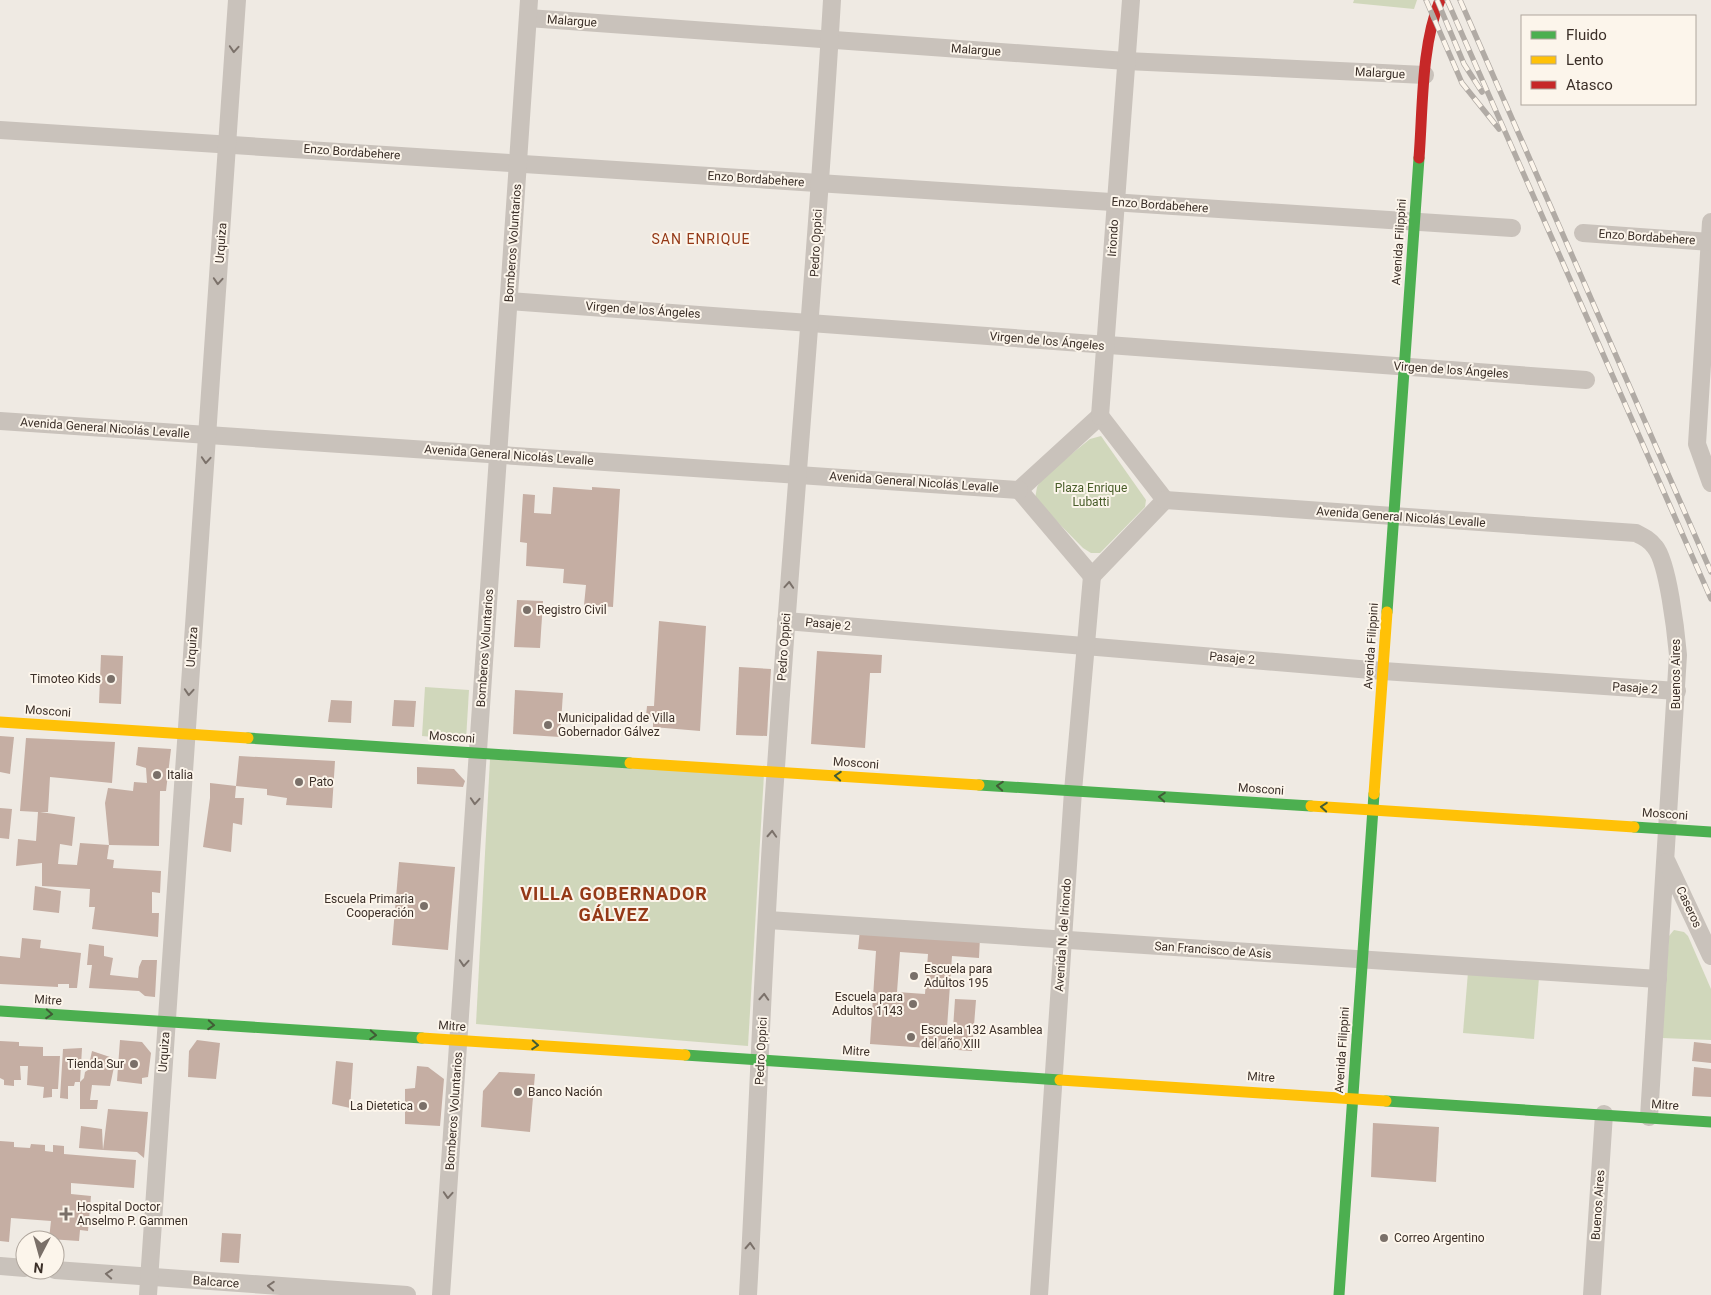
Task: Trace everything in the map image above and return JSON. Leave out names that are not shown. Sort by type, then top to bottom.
[{"type":"street","name":"Urquiza","points":[[148,1295],[237,0]]},
{"type":"street","name":"Bomberos Voluntarios","points":[[442,1295],[529,0]]},
{"type":"street","name":"Pedro Oppici","points":[[748,1295],[775,772],[797,475],[811,322],[832,0]]},
{"type":"street","name":"Iriondo","points":[[1100,416],[1131,0]]},
{"type":"street","name":"Avenida Filippini","points":[[1339,1295],[1424,75],[1433,17],[1440,0]]},
{"type":"street","name":"Malargue","points":[[528,18],[1126,61],[1424,75]]},
{"type":"street","name":"Enzo Bordabehere","points":[[0,130],[1512,228]]},
{"type":"street","points":[[1711,222],[1706,384],[1697,444],[1711,483]]},
{"type":"street","name":"Enzo Bordabehere","points":[[1583,232],[1710,242]]},
{"type":"street","name":"Virgen de los Ángeles","points":[[509,301],[1586,380]]},
{"type":"street","points":[[1100,416],[1165,500],[1092,576],[1019,490],[1100,416]]},
{"type":"street","name":"Avenida General Nicolás Levalle","points":[[0,421],[1019,490]]},
{"type":"street","name":"Avenida General Nicolás Levalle","points":[[1165,500],[1636,533]]},
{"type":"street","name":"Buenos Aires","points":[[1636,533],[1647,538],[1657,548],[1674,612],[1678,654],[1666,859]]},
{"type":"street","name":"Avenida N. de Iriondo","points":[[1039,1295],[1062,940],[1092,576]]},
{"type":"street","name":"Pasaje 2","points":[[786,621],[1383,671],[1677,691]]},
{"type":"street","name":"Mosconi","points":[[0,722],[1711,832]]},
{"type":"street","points":[[1649,1117],[1666,859]]},
{"type":"street","name":"Caseros","points":[[1666,859],[1711,956]]},
{"type":"street","name":"San Francisco de Asis","points":[[768,920],[1658,979]]},
{"type":"street","name":"Mitre","points":[[0,1011],[1353,1097],[1711,1122]]},
{"type":"street","name":"Buenos Aires","points":[[1592,1295],[1604,1114]]},
{"type":"street","points":[[0,1266],[15,1267]]},
{"type":"street","name":"Balcarce","points":[[65,1271],[407,1295]]},
{"type":"green space","points":[[1354,0],[1417,0],[1414,9],[1353,3]]},
{"type":"green space","name":"Plaza Enrique Lubatti","points":[[1101,436],[1146,500],[1145,507],[1100,553],[1091,553],[1083,548],[1035,499],[1037,487],[1043,477],[1090,439]]},
{"type":"green space","points":[[425,687],[469,690],[466,740],[422,736]]},
{"type":"green space","points":[[490,759],[764,774],[748,1046],[476,1024]]},
{"type":"green space","points":[[1674,930],[1684,932],[1688,936],[1711,989],[1711,1040],[1662,1038],[1669,936]]},
{"type":"green space","points":[[1468,972],[1539,978],[1534,1039],[1463,1033]]},
{"type":"building","points":[[553,487],[592,490],[592,487],[620,489],[613,607],[584,605],[586,585],[563,583],[564,569],[526,566],[527,543],[520,542],[523,494],[535,495],[534,513],[551,514]]},
{"type":"building","points":[[517,600],[543,601],[540,648],[514,647]]},
{"type":"building","points":[[659,621],[706,626],[700,731],[653,727],[653,717],[646,716],[647,706],[654,706]]},
{"type":"building","points":[[817,651],[882,655],[881,673],[870,673],[865,748],[811,744]]},
{"type":"building","name":"Timoteo Kids","points":[[101,655],[123,656],[121,704],[99,703]]},
{"type":"building","points":[[739,667],[771,669],[767,736],[736,735]]},
{"type":"building","points":[[515,690],[563,693],[560,737],[513,734]]},
{"type":"building","points":[[331,700],[352,701],[351,723],[328,722]]},
{"type":"building","points":[[394,700],[416,701],[414,727],[392,726]]},
{"type":"building","points":[[0,736],[14,737],[10,774],[0,772]]},
{"type":"building","points":[[26,738],[115,742],[112,783],[50,777],[48,812],[40,812],[75,817],[72,846],[60,844],[58,864],[77,865],[80,843],[109,845],[107,859],[114,860],[113,868],[161,871],[160,893],[152,892],[152,913],[159,913],[158,937],[92,929],[95,907],[89,907],[90,889],[42,886],[42,863],[16,866],[18,839],[36,841],[38,812],[20,811]]},
{"type":"building","points":[[138,747],[171,749],[166,791],[160,791],[159,846],[109,845],[105,803],[108,788],[133,791],[134,782],[147,783],[146,768],[136,765]]},
{"type":"building","points":[[239,756],[335,761],[332,808],[286,805],[287,798],[267,795],[267,789],[236,786]]},
{"type":"building","points":[[417,767],[454,769],[465,781],[463,787],[417,784]]},
{"type":"building","points":[[210,783],[236,786],[235,798],[244,798],[242,825],[233,823],[231,852],[203,847],[210,798]]},
{"type":"building","points":[[0,808],[12,809],[9,839],[0,838]]},
{"type":"building","name":"Escuela Primaria Cooperación","points":[[399,862],[455,867],[448,950],[392,945]]},
{"type":"building","points":[[35,886],[61,891],[59,913],[33,910]]},
{"type":"building","points":[[860,929],[980,937],[979,958],[952,956],[947,1028],[953,1029],[955,999],[976,1000],[972,1051],[870,1044],[876,951],[858,949]],"holes":[[[900,952],[928,954],[925,994],[897,992]]]},
{"type":"building","points":[[22,938],[41,940],[40,948],[81,953],[77,988],[69,988],[69,984],[58,984],[58,987],[0,984],[0,956],[20,958]]},
{"type":"building","points":[[89,944],[104,946],[104,956],[113,958],[110,975],[138,978],[142,960],[157,960],[155,997],[145,996],[139,991],[89,988],[92,965],[87,965]]},
{"type":"building","name":"Tienda Sur","points":[[120,1040],[142,1042],[151,1053],[148,1077],[142,1078],[142,1084],[117,1081]]},
{"type":"building","points":[[197,1040],[220,1043],[216,1079],[188,1077],[189,1051]]},
{"type":"building","points":[[0,1041],[19,1042],[19,1046],[43,1047],[43,1056],[60,1056],[58,1089],[52,1089],[52,1097],[43,1098],[44,1087],[27,1085],[28,1066],[20,1066],[21,1080],[14,1080],[14,1086],[4,1085],[4,1080],[0,1078]]},
{"type":"building","points":[[1694,1042],[1711,1044],[1711,1063],[1692,1061]]},
{"type":"building","points":[[82,1048],[80,1082],[75,1082],[74,1086],[68,1086],[68,1099],[60,1098],[63,1049]]},
{"type":"building","points":[[92,1051],[113,1058],[108,1065],[114,1067],[110,1086],[92,1085],[90,1100],[98,1100],[97,1109],[80,1109],[80,1082],[88,1070]]},
{"type":"building","points":[[336,1061],[353,1063],[350,1108],[332,1104]]},
{"type":"building","name":"La Dietetica","points":[[417,1066],[428,1067],[444,1079],[440,1126],[405,1124],[405,1089],[415,1088]]},
{"type":"building","points":[[1694,1067],[1711,1069],[1711,1097],[1692,1096]]},
{"type":"building","points":[[499,1072],[535,1074],[530,1132],[481,1127],[483,1091]]},
{"type":"building","points":[[108,1109],[148,1112],[144,1158],[137,1152],[103,1150]]},
{"type":"building","points":[[1373,1123],[1439,1127],[1436,1182],[1371,1177]]},
{"type":"building","points":[[81,1126],[102,1129],[103,1150],[79,1148]]},
{"type":"building","points":[[0,1141],[14,1142],[14,1147],[30,1148],[31,1144],[45,1145],[45,1151],[53,1152],[53,1145],[64,1146],[64,1154],[136,1160],[134,1188],[71,1183],[71,1194],[91,1196],[88,1231],[80,1230],[79,1241],[65,1240],[65,1230],[50,1230],[51,1221],[11,1218],[9,1242],[0,1241]]},
{"type":"building","points":[[222,1233],[241,1234],[239,1263],[220,1262]]},
{"type":"railway","points":[[1426,0],[1462,83],[1499,129]]},
{"type":"railway","points":[[1437,0],[1464,64],[1482,92]]},
{"type":"railway","points":[[1447,0],[1711,599]]},
{"type":"railway","points":[[1460,0],[1711,572]]},
{"type":"traffic: fast","points":[[1387,612],[1419,158]]},
{"type":"traffic: fast","points":[[248,738],[630,763]]},
{"type":"traffic: fast","points":[[979,785],[1311,806]]},
{"type":"traffic: fast","points":[[1339,1295],[1374,794]]},
{"type":"traffic: fast","points":[[1634,827],[1711,832]]},
{"type":"traffic: fast","points":[[0,1011],[422,1038]]},
{"type":"traffic: fast","points":[[685,1055],[1060,1080]]},
{"type":"traffic: fast","points":[[1386,1101],[1711,1122]]},
{"type":"traffic: slow","points":[[1374,794],[1387,612]]},
{"type":"traffic: slow","points":[[0,722],[248,738]]},
{"type":"traffic: slow","points":[[630,763],[979,785]]},
{"type":"traffic: slow","points":[[1311,806],[1634,827]]},
{"type":"traffic: slow","points":[[422,1038],[685,1055]]},
{"type":"traffic: slow","points":[[1060,1080],[1386,1101]]},
{"type":"traffic: jam","points":[[1419,158],[1426,57],[1429,37],[1440,0]]},
{"type":"place","name":"Registro Civil","points":[[527,610]]},
{"type":"place","name":"Timoteo Kids","points":[[111,679]]},
{"type":"place","name":"Municipalidad de Villa Gobernador Gálvez","points":[[548,725]]},
{"type":"place","name":"Italia","points":[[157,775]]},
{"type":"place","name":"Pato","points":[[299,782]]},
{"type":"place","name":"Escuela Primaria Cooperación","points":[[424,906]]},
{"type":"place","name":"Escuela para Adultos 195","points":[[914,976]]},
{"type":"place","name":"Escuela para Adultos 1143","points":[[913,1004]]},
{"type":"place","name":"Escuela 132 Asamblea del año XIII","points":[[911,1037]]},
{"type":"place","name":"Tienda Sur","points":[[134,1064]]},
{"type":"place","name":"Banco Nación","points":[[518,1092]]},
{"type":"place","name":"La Dietetica","points":[[423,1106]]},
{"type":"place","name":"Hospital Doctor Anselmo P. Gammen","points":[[66,1214]]},
{"type":"place","name":"Correo Argentino","points":[[1384,1238]]},
{"type":"district","name":"SAN ENRIQUE","points":[[701,239]]},
{"type":"district","name":"VILLA GOBERNADOR GÁLVEZ","points":[[614,904]]}]
